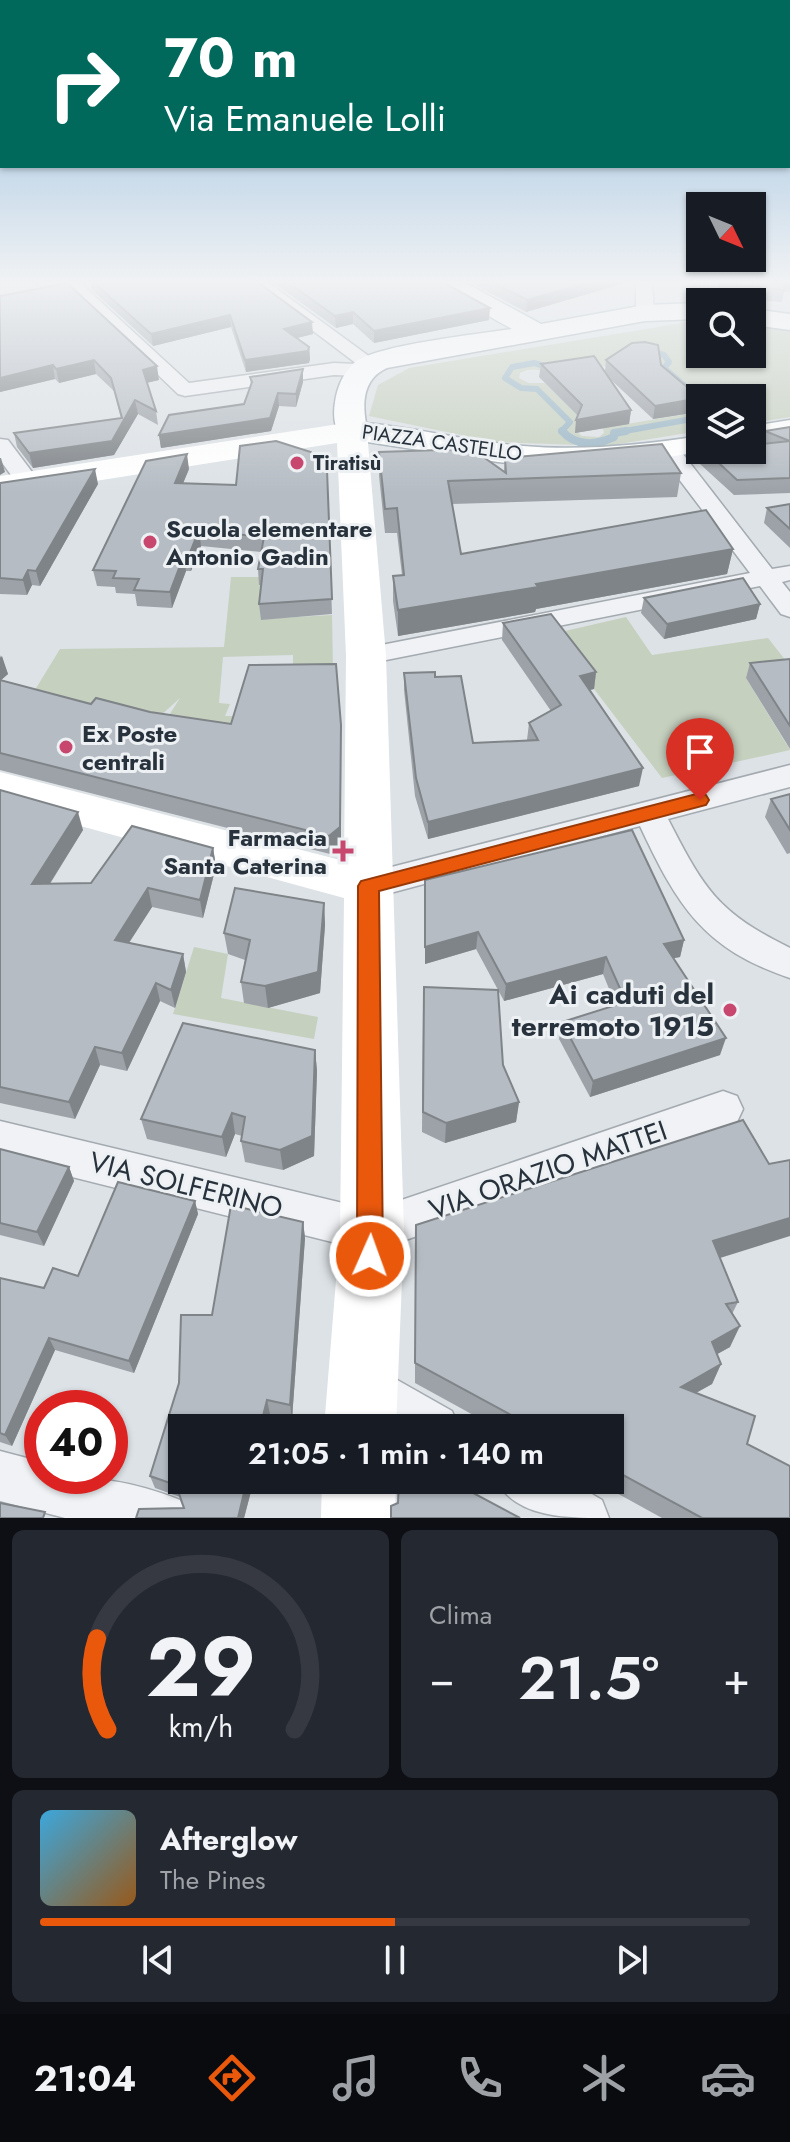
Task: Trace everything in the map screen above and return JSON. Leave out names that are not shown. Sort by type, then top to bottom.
[{"type":"main road","points":[[367,367],[421,352]]},
{"type":"main road","name":"PIAZZA CASTELLO","points":[[367,367],[356,381],[347,414],[352,431],[526,455],[686,447]]},
{"type":"main road","points":[[766,433],[790,429]]},
{"type":"main road","points":[[14,484],[352,431],[366,656],[372,1231],[361,1406]]},
{"type":"main road","points":[[0,788],[368,886]]},
{"type":"main road","points":[[358,1518],[359,1494]]},
{"type":"street","points":[[142,352],[185,390],[367,367]]},
{"type":"street","points":[[347,352],[367,367]]},
{"type":"street","points":[[0,445],[14,484]]},
{"type":"street","points":[[668,450],[777,576],[790,609]]},
{"type":"street","points":[[366,656],[777,576]]},
{"type":"street","points":[[368,886],[790,776]]},
{"type":"street","points":[[649,813],[684,880],[705,912],[739,937],[790,964]]},
{"type":"street","name":"VIA ORAZIO MATTEI","points":[[372,1231],[723,1109]]},
{"type":"street","name":"VIA SOLFERINO","points":[[0,1140],[372,1231]]},
{"type":"street","points":[[361,1406],[388,1414]]},
{"type":"street","points":[[0,1476],[162,1518]]},
{"type":"street","points":[[544,1494],[584,1518]]},
{"type":"green space","points":[[507,352],[686,352],[686,368],[766,368],[766,352],[790,352],[790,417],[766,421],[766,384],[686,384],[686,402],[630,362],[551,375],[540,370],[520,373],[519,378],[529,383],[545,383],[586,424],[577,432],[582,436],[599,437],[604,433],[603,428],[686,414],[686,433],[606,446],[495,442],[369,416],[378,385],[409,368]]},
{"type":"green space","points":[[231,577],[261,577],[261,619],[332,615],[333,669],[293,669],[293,655],[223,657],[219,703],[230,704],[225,716],[241,716],[233,742],[159,731],[180,698],[146,729],[27,703],[60,649],[224,647]]},
{"type":"green space","points":[[626,617],[652,655],[768,638],[790,666],[746,678],[790,750],[662,778],[552,634]]},
{"type":"green space","points":[[194,947],[228,954],[221,998],[318,1017],[314,1039],[173,1014]]},
{"type":"building","points":[[0,352],[142,352],[157,366],[143,370],[156,411],[135,400],[112,441],[29,453],[14,433],[122,418],[111,378],[94,360],[56,369],[53,365],[0,378]]},
{"type":"building","points":[[242,352],[302,352],[245,360]]},
{"type":"building","points":[[618,352],[659,352],[661,365],[686,386],[686,400],[655,406],[606,360]]},
{"type":"building","points":[[594,356],[631,410],[576,420],[582,405],[541,364]]},
{"type":"building","points":[[303,369],[296,394],[278,393],[270,418],[159,435],[169,415],[244,404],[252,382],[250,377]]},
{"type":"building","points":[[790,427],[790,441],[766,431]]},
{"type":"building","points":[[276,441],[311,452],[327,470],[332,599],[259,604],[263,569],[258,569],[264,537],[199,530],[189,555],[184,555],[170,592],[134,590],[139,579],[113,578],[116,571],[93,570],[146,461],[187,454],[175,483],[236,485],[240,446]]},
{"type":"building","points":[[790,441],[790,478],[737,480],[720,464],[766,464],[766,444]]},
{"type":"building","points":[[662,444],[681,473],[448,481],[461,554],[706,510],[733,549],[536,584],[538,587],[398,610],[393,576],[404,575],[397,508],[385,509],[379,452],[472,449],[506,473],[505,458]]},
{"type":"building","points":[[95,469],[36,571],[28,570],[23,580],[0,578],[0,483]]},
{"type":"building","points":[[790,504],[790,529],[767,508]]},
{"type":"building","points":[[743,578],[760,604],[667,624],[644,598]]},
{"type":"building","points":[[551,614],[596,672],[580,676],[643,768],[428,822],[416,778],[404,673],[435,672],[435,677],[461,676],[473,743],[538,740],[529,723],[561,705],[503,623]]},
{"type":"building","points":[[790,659],[790,726],[750,663]]},
{"type":"building","points":[[336,664],[341,725],[340,827],[329,836],[0,753],[0,680],[91,704],[96,698],[150,712],[231,724],[249,665]]},
{"type":"building","points":[[0,790],[78,812],[32,884],[91,883],[132,826],[213,848],[200,900],[148,888],[115,940],[183,954],[171,990],[156,983],[122,1053],[95,1047],[69,1102],[0,1087]]},
{"type":"building","points":[[790,794],[790,830],[771,799]]},
{"type":"building","points":[[632,830],[684,940],[664,944],[726,1038],[593,1081],[562,1022],[626,1002],[606,957],[506,984],[478,932],[425,947],[425,880]]},
{"type":"building","points":[[235,888],[324,903],[318,972],[265,986],[241,982],[250,940],[224,933]]},
{"type":"building","points":[[424,987],[498,990],[503,1065],[519,1102],[446,1123],[423,1112]]},
{"type":"building","points":[[183,1023],[315,1050],[312,1136],[280,1150],[241,1141],[245,1117],[232,1113],[222,1137],[141,1119]]},
{"type":"building","points":[[743,1120],[769,1164],[790,1160],[790,1218],[713,1241],[738,1302],[726,1304],[740,1326],[712,1342],[721,1364],[681,1387],[755,1416],[747,1444],[790,1466],[790,1518],[702,1518],[624,1476],[624,1414],[509,1414],[415,1363],[416,1225]]},
{"type":"building","points":[[0,1149],[69,1167],[37,1232],[0,1223]]},
{"type":"building","points":[[118,1182],[195,1201],[129,1361],[49,1338],[5,1435],[0,1433],[0,1278],[44,1288],[53,1268],[78,1276]]},
{"type":"building","points":[[231,1205],[303,1222],[290,1405],[267,1400],[264,1414],[169,1414],[179,1383],[181,1315],[212,1315]]},
{"type":"building","points":[[168,1418],[168,1482],[150,1476]]},
{"type":"building","points":[[179,1494],[244,1494],[238,1518],[136,1518],[139,1509],[184,1508]]},
{"type":"building","points":[[398,1494],[475,1494],[520,1518],[391,1518],[391,1506],[398,1503]]},
{"type":"building","points":[[0,1503],[45,1512],[43,1518],[0,1518]]},
{"type":"waterway","points":[[653,352],[664,355],[669,362],[664,368],[686,387]]},
{"type":"waterway","points":[[552,368],[534,363],[512,367],[505,378],[521,388],[537,389],[570,422],[562,431]]},
{"type":"waterway","points":[[614,433],[686,420]]},
{"type":"waterway","points":[[562,431],[574,440],[586,443],[607,440],[614,437],[614,433]]},
{"type":"waterway","points":[[614,433],[626,431]]},
{"type":"place","name":"Tiratisù","points":[[297,463]]},
{"type":"place","name":"Scuola elementare Antonio Gadin","points":[[150,542]]},
{"type":"place","name":"Ex Poste centrali","points":[[66,747]]},
{"type":"place","name":"Farmacia Santa Caterina","points":[[343,851]]},
{"type":"place","name":"Ai caduti del terremoto 1915","points":[[730,1010]]},
{"type":"route","points":[[370,1256],[368,886],[700,800]]}]
